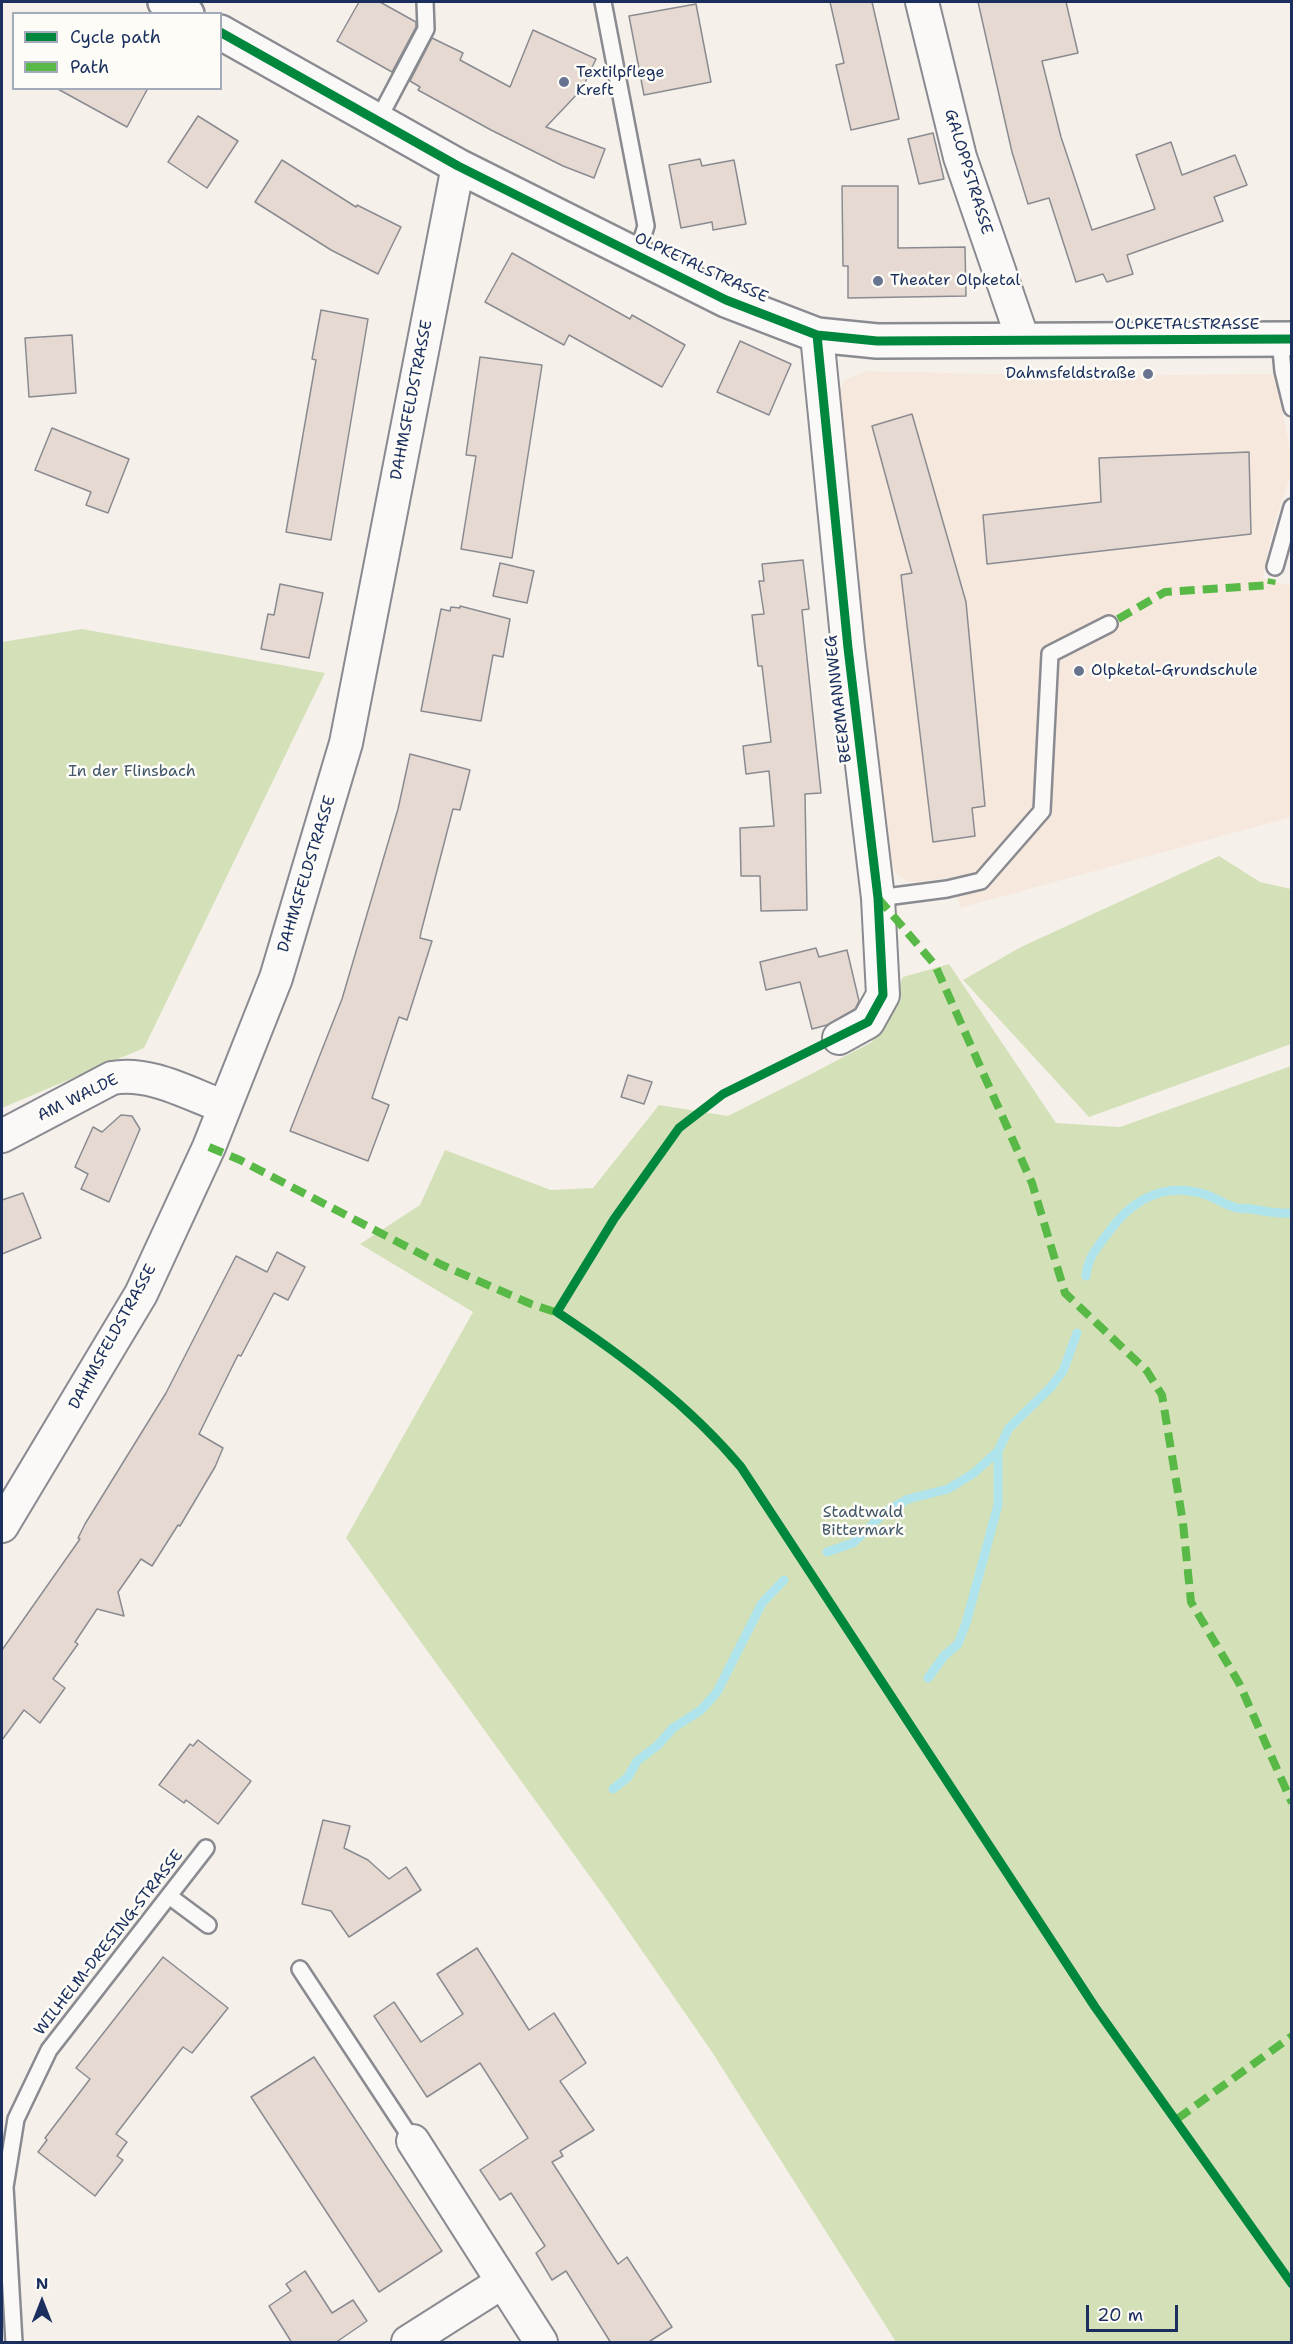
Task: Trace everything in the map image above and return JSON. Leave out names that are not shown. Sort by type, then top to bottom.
[{"type":"street","points":[[165,2],[183,12]]},
{"type":"street","name":"GALOPPSTRASSE","points":[[922,2],[960,157],[1023,340]]},
{"type":"street","name":"OLPKETALSTRASSE","points":[[222,33],[458,166],[726,300],[817,335],[877,341],[1286,339]]},
{"type":"street","name":"DAHMSFELDSTRASSE","points":[[2,1526],[141,1294],[225,1107],[276,978],[345,743],[458,166]]},
{"type":"street","name":"BEERMANNWEG","points":[[817,335],[848,648],[878,898],[883,995],[868,1022],[839,1038]]},
{"type":"street","name":"AM WALDE","points":[[2,1136],[112,1078],[127,1075],[147,1078],[225,1107]]},
{"type":"street","points":[[413,2141],[541,2343]]},
{"type":"street","points":[[408,2343],[501,2283]]},
{"type":"lane","points":[[377,122],[426,29],[425,2]]},
{"type":"lane","name":"OLPKETALSTRASSE","points":[[603,2],[646,226],[637,255]]},
{"type":"lane","points":[[1286,339],[1283,370],[1292,408]]},
{"type":"lane","points":[[1275,567],[1292,507]]},
{"type":"lane","points":[[878,898],[947,889],[981,881],[1042,812],[1050,654],[1109,624]]},
{"type":"lane","name":"WILHELM-DRESING-STRASSE","points":[[14,2343],[5,2187],[16,2119],[49,2050],[206,1848]]},
{"type":"lane","points":[[169,1896],[208,1925]]},
{"type":"lane","points":[[300,1969],[413,2141]]},
{"type":"shaded area","name":"Olpketal-Grundschule","points":[[865,371],[1073,376],[1275,374],[1289,445],[1290,477],[1271,535],[1263,578],[1291,586],[1291,817],[960,908],[954,877],[917,882],[906,881],[896,874],[887,848],[856,590],[837,401],[839,389],[845,380]]},
{"type":"green space","name":"In der Flinsbach","points":[[82,629],[325,673],[144,1048],[2,1108],[2,642]]},
{"type":"green space","points":[[1219,856],[1260,882],[1291,889],[1291,1044],[1089,1117],[963,980],[1021,947]]},
{"type":"green space","name":"Stadtwald Bittermark","points":[[949,964],[1056,1123],[1120,1127],[1291,1066],[1291,2342],[896,2342],[712,2052],[609,1903],[346,1538],[473,1312],[360,1244],[420,1205],[445,1150],[551,1190],[593,1188],[659,1105],[728,1116],[872,1042],[903,977]]},
{"type":"building","points":[[359,2],[380,2],[416,22],[416,27],[392,72],[337,41]]},
{"type":"building","points":[[830,2],[872,2],[899,119],[851,130],[836,65],[844,63]]},
{"type":"building","points":[[978,2],[1066,2],[1078,53],[1042,61],[1061,137],[1092,230],[1155,209],[1136,155],[1171,142],[1182,175],[1235,155],[1247,185],[1214,197],[1223,221],[1127,255],[1133,274],[1107,282],[1103,274],[1076,282],[1049,198],[1028,204],[1012,152]]},
{"type":"building","points":[[696,4],[711,82],[644,95],[629,16]]},
{"type":"building","points":[[533,30],[596,59],[582,89],[546,127],[605,149],[594,178],[563,166],[491,130],[418,90],[420,87],[410,81],[432,38],[463,53],[460,60],[510,87]]},
{"type":"building","points":[[60,90],[147,90],[127,127]]},
{"type":"building","points":[[198,116],[238,141],[207,188],[168,162]]},
{"type":"building","points":[[933,133],[944,179],[919,184],[908,139]]},
{"type":"building","points":[[700,159],[702,166],[734,160],[746,224],[713,230],[712,222],[681,228],[669,165]]},
{"type":"building","points":[[282,160],[356,207],[357,205],[401,227],[378,274],[331,250],[255,202]]},
{"type":"building","points":[[842,186],[898,186],[898,248],[965,247],[966,296],[848,298],[848,266],[843,266]]},
{"type":"building","points":[[512,253],[630,319],[632,315],[685,345],[662,387],[569,335],[564,345],[485,302]]},
{"type":"building","points":[[321,310],[368,319],[331,540],[286,532],[316,360],[312,359]]},
{"type":"building","points":[[72,335],[76,393],[29,397],[25,338]]},
{"type":"building","points":[[740,341],[791,364],[769,415],[717,392]]},
{"type":"building","points":[[480,357],[542,365],[512,558],[461,549],[476,456],[466,455]]},
{"type":"building","points":[[912,414],[966,602],[985,806],[972,808],[975,836],[933,842],[901,575],[912,573],[872,426]]},
{"type":"building","points":[[52,428],[129,459],[108,513],[86,505],[91,492],[35,470]]},
{"type":"building","points":[[1249,452],[1251,534],[987,564],[983,515],[1101,502],[1099,458]]},
{"type":"building","points":[[803,560],[809,609],[802,610],[821,793],[805,794],[807,910],[761,911],[760,876],[741,876],[740,828],[774,826],[769,771],[746,774],[743,746],[771,742],[762,666],[758,666],[752,615],[764,614],[759,581],[764,581],[762,564]]},
{"type":"building","points":[[500,563],[534,571],[527,603],[493,596]]},
{"type":"building","points":[[280,584],[323,593],[309,658],[261,649],[268,614],[274,615]]},
{"type":"building","points":[[460,606],[510,619],[503,657],[493,655],[481,721],[421,711],[441,609],[450,611],[451,607],[460,608]]},
{"type":"building","points":[[410,754],[470,770],[460,810],[453,809],[421,932],[420,938],[432,941],[407,1020],[399,1017],[372,1098],[389,1105],[368,1161],[290,1131],[342,999],[398,809]]},
{"type":"building","points":[[816,948],[819,957],[847,950],[859,1001],[855,1009],[827,1025],[812,1029],[800,982],[766,990],[760,962]]},
{"type":"building","points":[[628,1075],[652,1082],[644,1104],[621,1097]]},
{"type":"building","points":[[121,1115],[132,1116],[140,1129],[109,1202],[81,1189],[88,1174],[75,1167],[93,1127],[102,1132]]},
{"type":"building","points":[[23,1193],[41,1238],[2,1254],[2,1200]]},
{"type":"building","points":[[277,1252],[305,1267],[288,1300],[274,1293],[241,1356],[238,1355],[199,1434],[223,1448],[215,1467],[180,1526],[178,1525],[152,1566],[141,1559],[118,1592],[124,1616],[97,1609],[75,1642],[78,1644],[53,1679],[65,1688],[40,1723],[24,1710],[2,1740],[2,1650],[80,1539],[78,1538],[85,1524],[166,1393],[236,1256],[267,1272]]},
{"type":"building","points":[[198,1740],[251,1781],[218,1824],[186,1800],[184,1803],[159,1785],[190,1744],[193,1746]]},
{"type":"building","points":[[323,1820],[350,1826],[344,1848],[368,1860],[389,1879],[406,1867],[421,1890],[349,1937],[331,1911],[302,1904]]},
{"type":"building","points":[[477,1948],[529,2030],[554,2013],[586,2063],[560,2081],[594,2130],[560,2151],[563,2156],[552,2162],[618,2264],[627,2257],[672,2327],[647,2343],[611,2343],[566,2271],[552,2280],[536,2253],[545,2246],[511,2193],[500,2200],[480,2170],[528,2138],[480,2063],[427,2097],[374,2016],[394,2002],[421,2042],[463,2014],[437,1974]]},
{"type":"building","points":[[163,1957],[228,2008],[192,2053],[183,2047],[116,2134],[127,2142],[117,2156],[123,2160],[95,2196],[38,2152],[47,2140],[45,2138],[90,2079],[76,2068]]},
{"type":"building","points":[[314,2057],[442,2251],[379,2292],[251,2097]]},
{"type":"building","points":[[305,2271],[332,2313],[353,2300],[367,2321],[335,2343],[292,2343],[269,2306],[291,2291],[286,2284]]},
{"type":"waterway","points":[[1086,1276],[1092,1256],[1120,1218],[1130,1208],[1153,1195],[1178,1190],[1192,1191],[1237,1208],[1292,1213]]},
{"type":"waterway","points":[[827,1552],[853,1543],[885,1512],[908,1499],[948,1489],[974,1473],[998,1451],[1009,1428],[1050,1388],[1063,1371],[1077,1333]]},
{"type":"waterway","points":[[928,1678],[944,1656],[958,1644],[966,1623],[998,1505],[998,1451]]},
{"type":"waterway","points":[[613,1789],[628,1777],[637,1761],[658,1745],[673,1728],[701,1710],[717,1692],[762,1603],[784,1580]]},
{"type":"marked path","points":[[1118,619],[1165,592],[1271,585],[1272,579]]},
{"type":"marked path","points":[[878,898],[935,965],[1032,1183],[1065,1293],[1147,1371],[1162,1395],[1183,1523],[1191,1602],[1239,1683],[1292,1803]]},
{"type":"marked path","points":[[209,1147],[240,1160],[442,1265],[531,1304],[561,1314]]},
{"type":"marked path","points":[[1177,2119],[1292,2036]]},
{"type":"cycle path","points":[[222,33],[458,166],[726,300],[817,335],[877,341],[1292,339]]},
{"type":"cycle path","points":[[817,335],[848,648],[878,898],[883,995],[868,1022],[723,1094],[679,1128],[614,1219],[557,1312],[606,1346],[677,1402],[721,1444],[741,1467],[1095,2007],[1292,2284]]},
{"type":"place","name":"Textilpflege Kreft","points":[[564,82]]},
{"type":"place","name":"Theater Olpketal","points":[[878,281]]},
{"type":"place","name":"Dahmsfeldstraße","points":[[1148,374]]},
{"type":"place","name":"Olpketal-Grundschule","points":[[1079,671]]}]
